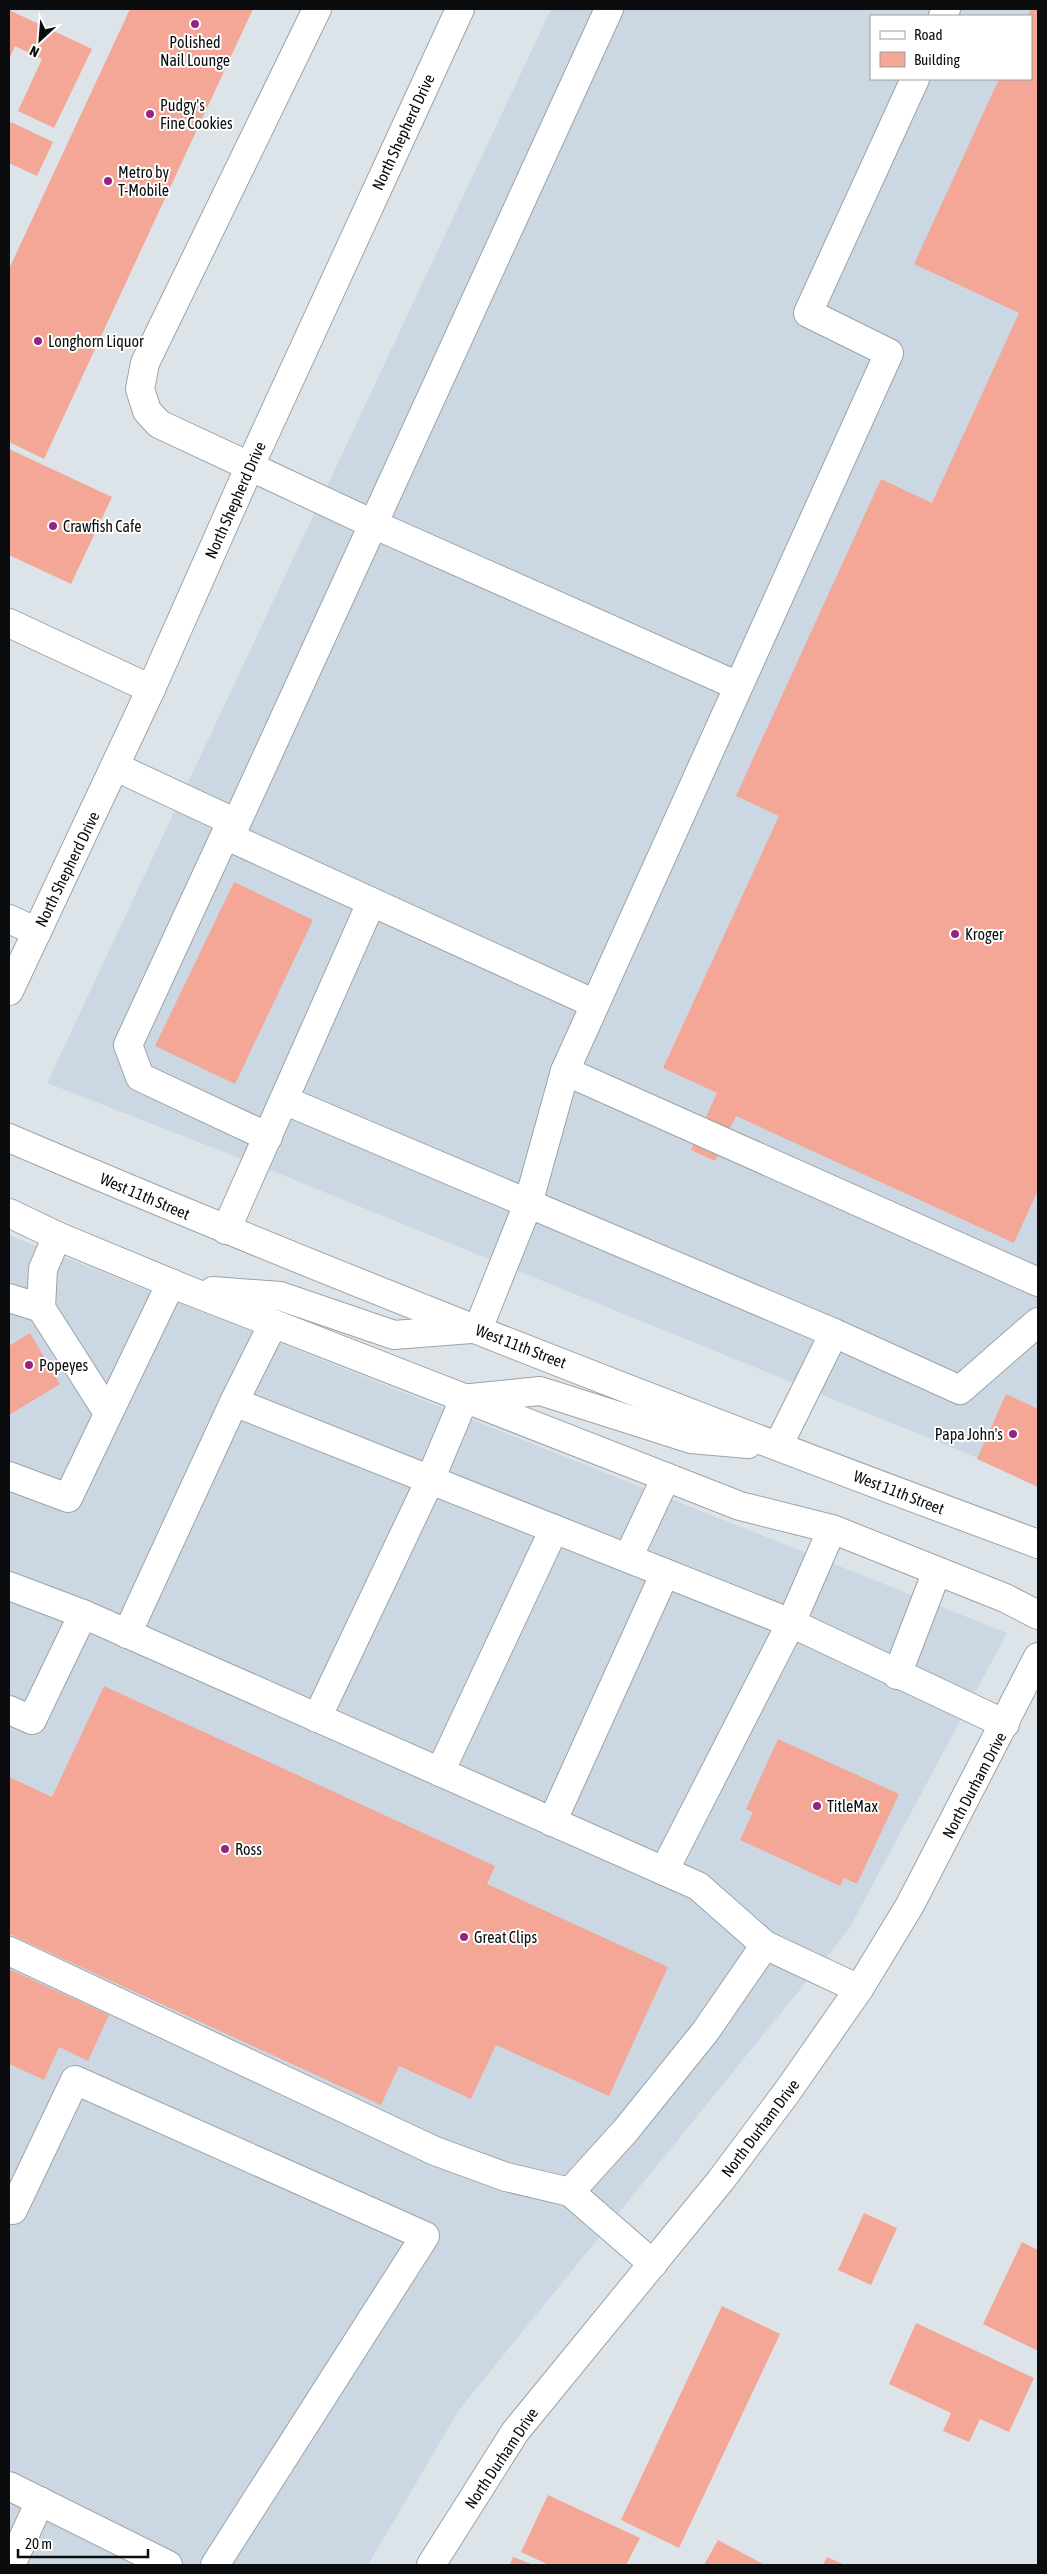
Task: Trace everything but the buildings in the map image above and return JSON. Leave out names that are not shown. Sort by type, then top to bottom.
[{"type":"main road","points":[[317,9],[145,363],[140,389],[148,411],[159,424],[249,468],[738,686]]},
{"type":"main road","name":"North Shepherd Drive","points":[[9,991],[116,767],[249,468],[460,9]]},
{"type":"main road","points":[[268,1137],[140,1077],[128,1045],[225,835],[233,830],[610,9]]},
{"type":"main road","points":[[178,1286],[280,1296],[394,1334],[478,1329],[528,1204],[565,1071],[889,353],[808,313],[914,80]]},
{"type":"main road","points":[[9,623],[151,689]]},
{"type":"main road","points":[[116,767],[371,903],[595,1004]]},
{"type":"main road","points":[[226,1230],[371,903]]},
{"type":"main road","points":[[9,919],[37,932]]},
{"type":"main road","points":[[565,1071],[1038,1282]]},
{"type":"main road","points":[[284,1100],[834,1333],[960,1390],[1038,1322]]},
{"type":"main road","name":"West 11th Street","points":[[9,1138],[226,1230],[778,1446],[1038,1544]]},
{"type":"main road","points":[[9,1213],[58,1236],[178,1286],[464,1399],[740,1506],[832,1529],[1005,1598],[1038,1615]]},
{"type":"main road","points":[[58,1236],[43,1269],[41,1308],[108,1413]]},
{"type":"main road","points":[[9,1476],[68,1498],[108,1413],[178,1286]]},
{"type":"main road","points":[[9,1298],[41,1308]]},
{"type":"main road","points":[[128,1634],[234,1402],[273,1324]]},
{"type":"main road","points":[[464,1399],[540,1391],[691,1439],[778,1446],[834,1333]]},
{"type":"main road","points":[[317,1718],[430,1480],[464,1399]]},
{"type":"main road","points":[[234,1402],[791,1623],[897,1675],[1006,1724]]},
{"type":"main road","points":[[628,1558],[666,1477]]},
{"type":"main road","points":[[440,1772],[554,1529]]},
{"type":"main road","points":[[664,1871],[791,1623],[832,1529]]},
{"type":"main road","points":[[897,1675],[937,1571]]},
{"type":"main road","points":[[552,1822],[665,1573]]},
{"type":"main road","points":[[9,1586],[83,1614],[698,1886],[765,1945],[859,1989]]},
{"type":"main road","points":[[9,1710],[32,1720],[83,1614]]},
{"type":"main road","name":"North Durham Drive","points":[[431,2565],[515,2432],[653,2264],[763,2124],[859,1989],[910,1905],[1006,1724],[1038,1657]]},
{"type":"main road","points":[[570,2192],[626,2130],[705,2032],[765,1945]]},
{"type":"main road","points":[[9,1951],[435,2151],[506,2177],[570,2192],[653,2264]]},
{"type":"main road","points":[[9,2208],[13,2210],[75,2080],[425,2236],[215,2565]]},
{"type":"main road","points":[[9,2486],[168,2565]]},
{"type":"main road","points":[[11,2565],[40,2501]]},
{"type":"shaded area","points":[[551,9],[1038,9],[1038,1480],[970,1455],[275,1172],[47,1083]]},
{"type":"shaded area","points":[[9,1235],[1007,1633],[849,1929],[459,2410],[368,2565],[9,2565]]},
{"type":"place","name":"Polished Nail Lounge","points":[[195,24]]},
{"type":"place","name":"Pudgy's Fine Cookies","points":[[150,114]]},
{"type":"place","name":"Metro by T-Mobile","points":[[108,181]]},
{"type":"place","name":"Longhorn Liquor","points":[[38,341]]},
{"type":"place","name":"Crawfish Cafe","points":[[53,526]]},
{"type":"place","name":"Kroger","points":[[955,934]]},
{"type":"place","name":"Popeyes","points":[[29,1365]]},
{"type":"place","name":"Papa John's","points":[[1013,1434]]},
{"type":"place","name":"TitleMax","points":[[817,1806]]},
{"type":"place","name":"Ross","points":[[225,1849]]},
{"type":"place","name":"Great Clips","points":[[464,1937]]}]
